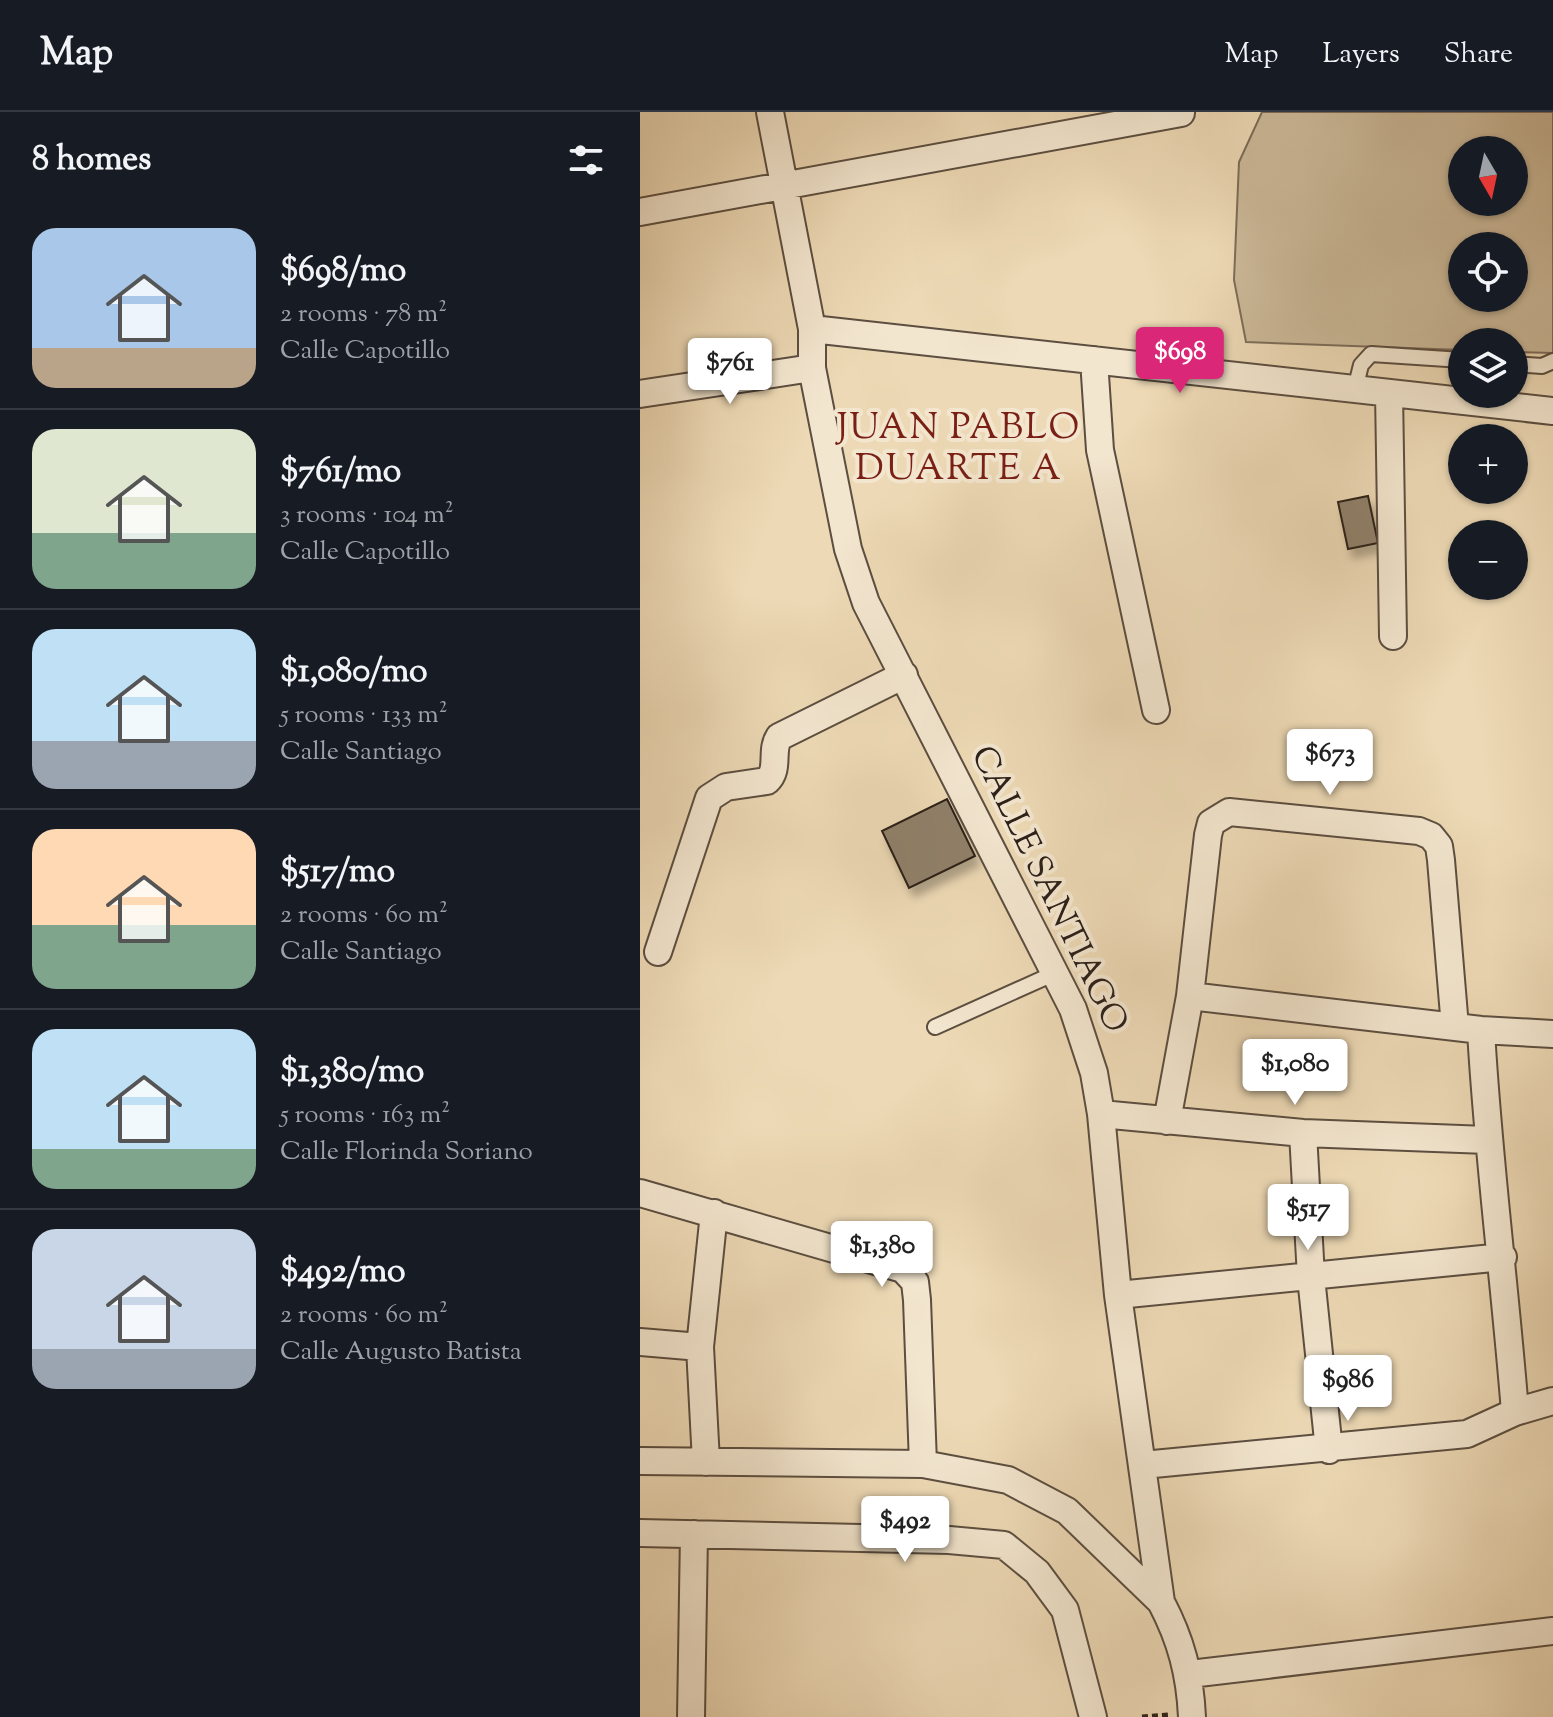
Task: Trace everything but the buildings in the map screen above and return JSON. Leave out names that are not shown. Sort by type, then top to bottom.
[{"type":"street","name":"CALLE SANTIAGO","points":[[770,112],[812,329],[812,368],[848,549],[866,603],[1077,1022],[1094,1073],[1101,1114],[1118,1295],[1161,1602],[1178,1633],[1190,1674],[1192,1717]]},
{"type":"street","points":[[640,212],[1181,113]]},
{"type":"street","points":[[812,329],[1553,411]]},
{"type":"street","points":[[1094,360],[1100,450],[1156,710]]},
{"type":"street","points":[[640,394],[812,368]]},
{"type":"street","points":[[1389,393],[1393,636]]},
{"type":"street","points":[[658,952],[700,815],[709,798],[726,787],[767,781],[774,773],[775,744],[779,737],[904,675]]},
{"type":"street","points":[[1167,1121],[1190,996],[1211,823],[1229,812],[1246,812],[1400,828],[1431,836],[1439,846],[1487,1140],[1503,1257],[1515,1412]]},
{"type":"street","points":[[1190,996],[1468,1029],[1553,1034]]},
{"type":"street","points":[[1101,1114],[1303,1133],[1487,1140]]},
{"type":"street","points":[[1303,1133],[1311,1277],[1329,1450]]},
{"type":"street","points":[[640,1193],[903,1269],[910,1274],[915,1282],[919,1320],[923,1464]]},
{"type":"street","points":[[706,1462],[700,1347],[714,1213]]},
{"type":"street","points":[[1118,1295],[1503,1257]]},
{"type":"street","points":[[640,1342],[700,1347]]},
{"type":"street","points":[[1143,1465],[1329,1450],[1467,1434],[1515,1412],[1553,1401]]},
{"type":"street","points":[[640,1461],[923,1464],[1008,1480],[1039,1493],[1101,1540],[1161,1602]]},
{"type":"street","points":[[640,1533],[1004,1545],[1037,1572],[1065,1610],[1093,1717]]},
{"type":"street","points":[[691,1717],[694,1534]]},
{"type":"street","points":[[1190,1674],[1553,1631]]},
{"type":"lane","points":[[1355,389],[1361,365],[1371,354],[1448,359]]},
{"type":"lane","points":[[1528,365],[1542,366],[1553,361]]},
{"type":"lane","points":[[935,1027],[1053,974]]},
{"type":"shaded area","points":[[1262,112],[1553,112],[1553,353],[1528,352],[1528,328],[1448,328],[1448,349],[1246,342],[1234,280],[1239,162]]},
{"type":"district","name":"JUAN PABLO DUARTE A","points":[[959,450]]}]
